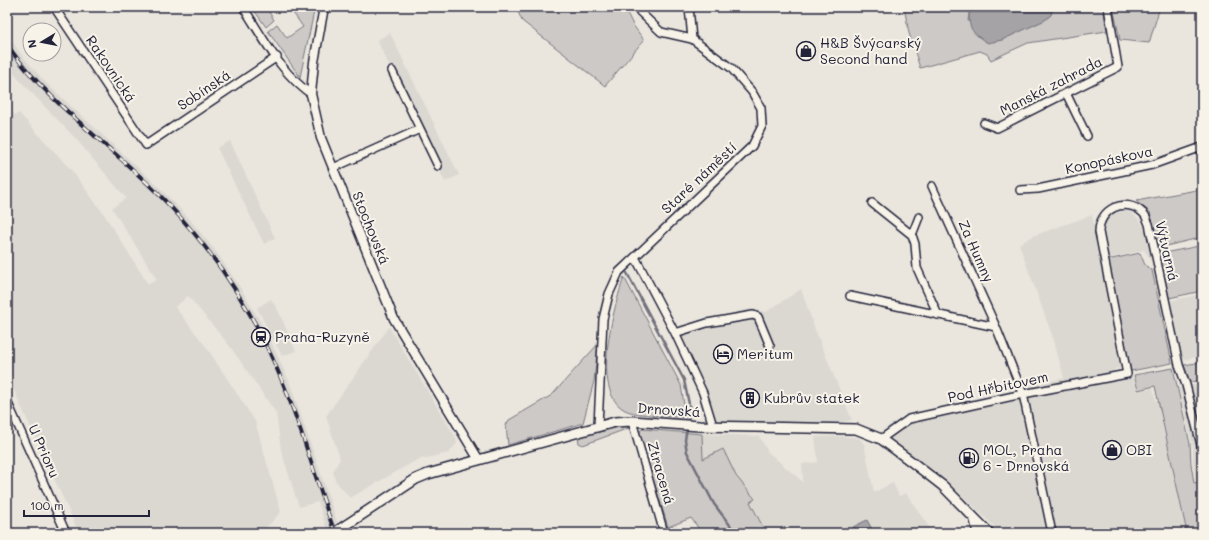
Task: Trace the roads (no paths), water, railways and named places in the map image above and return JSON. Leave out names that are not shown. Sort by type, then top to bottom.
[{"type":"main road","name":"Drnovská","points":[[334,533],[347,529],[422,476],[598,426],[632,421],[699,426],[856,429],[881,440],[943,486],[989,533]]},
{"type":"street","name":"Rakovnická","points":[[54,7],[146,145]]},
{"type":"street","points":[[243,7],[276,58],[298,85],[311,94]]},
{"type":"street","name":"Stochovská","points":[[324,7],[313,68],[311,94],[321,138],[394,319],[479,460]]},
{"type":"street","points":[[638,7],[640,12],[661,32],[692,39],[689,7]]},
{"type":"street","name":"Manská zahrada","points":[[984,123],[997,128],[1118,67],[1108,7]]},
{"type":"street","name":"Staré náměstí","points":[[598,426],[603,320],[609,294],[619,272],[752,146],[762,126],[761,108],[752,92],[731,68],[692,39]]},
{"type":"street","name":"Sobínská","points":[[146,145],[276,58]]},
{"type":"street","points":[[392,71],[438,166]]},
{"type":"street","points":[[1066,94],[1087,136]]},
{"type":"street","points":[[333,168],[420,129]]},
{"type":"street","name":"Konopáskova","points":[[1020,190],[1038,189],[1152,165],[1202,147]]},
{"type":"street","name":"Za Humny","points":[[932,186],[996,327],[1023,394],[1052,533]]},
{"type":"street","points":[[872,202],[912,235],[915,244],[917,268],[938,315]]},
{"type":"street","name":"Výtvarná","points":[[1127,374],[1099,232],[1099,225],[1103,216],[1110,209],[1120,205],[1133,206],[1144,213],[1149,224],[1179,365],[1186,385],[1202,450]]},
{"type":"street","points":[[912,235],[919,217]]},
{"type":"street","points":[[635,257],[675,333],[703,393],[713,426]]},
{"type":"street","points":[[850,296],[996,327]]},
{"type":"street","points":[[675,333],[707,323],[753,315],[758,317],[770,346]]},
{"type":"street","name":"Pod Hřbitovem","points":[[881,440],[909,419],[1023,394],[1127,374]]},
{"type":"street","name":"U Prioru","points":[[7,401],[66,533]]},
{"type":"street","name":"Ztracená","points":[[632,421],[664,533]]},
{"type":"street","points":[[973,516],[977,533]]},
{"type":"waterway","points":[[627,273],[684,380],[690,409],[688,423]]},
{"type":"waterway","points":[[687,427],[685,440],[687,452],[714,504],[736,533]]},
{"type":"railway","points":[[7,45],[44,89],[129,166],[170,206],[219,265],[246,308],[270,353],[280,376],[288,395],[335,533]]},
{"type":"place","name":"H&B Švýcarský Second hand","points":[[806,51]]},
{"type":"place","name":"Praha-Ruzyně","points":[[261,337]]},
{"type":"place","name":"Meritum","points":[[723,354]]},
{"type":"place","name":"Kubrův statek","points":[[750,398]]},
{"type":"place","name":"OBI","points":[[1112,450]]},
{"type":"place","name":"MOL, Praha 6 - Drnovská","points":[[969,458]]}]
